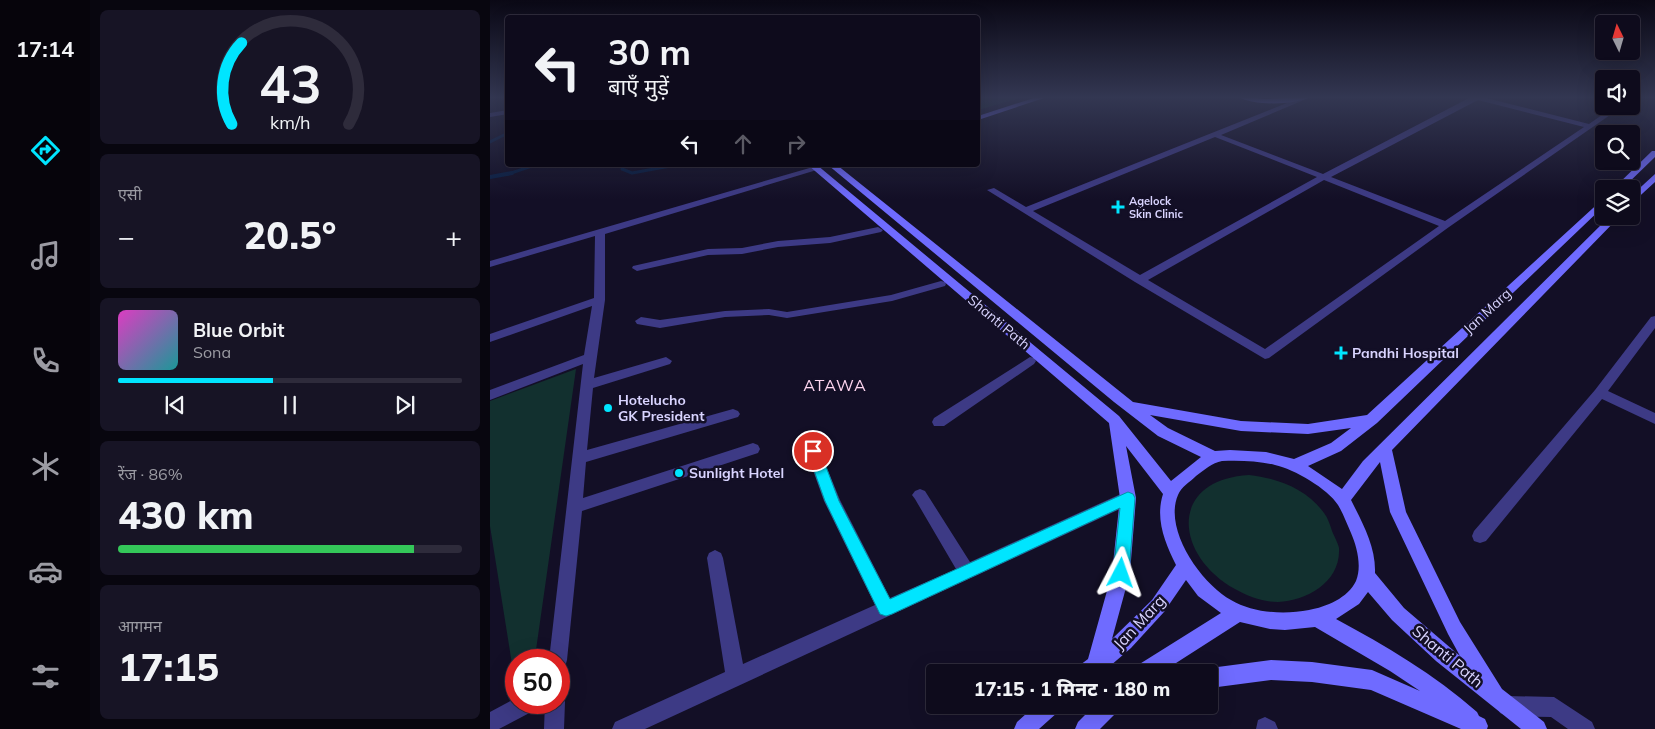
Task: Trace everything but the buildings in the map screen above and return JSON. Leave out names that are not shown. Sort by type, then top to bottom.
[{"type":"main road","points":[[1626,180],[1655,153]]},
{"type":"main road","name":"Shanti Path","points":[[814,167],[1114,420],[1171,493]]},
{"type":"main road","name":"Shanti Path","points":[[834,167],[1163,432],[1214,457]]},
{"type":"main road","points":[[1640,192],[1655,177]]},
{"type":"main road","name":"Jan Marg","points":[[1293,466],[1336,447],[1372,419],[1595,209]]},
{"type":"main road","name":"Jan Marg","points":[[1343,500],[1368,465],[1385,451],[1402,430],[1607,225]]},
{"type":"main road","points":[[1129,406],[1241,426],[1308,429],[1372,419]]},
{"type":"main road","points":[[1094,664],[1121,573],[1128,498],[1114,420]]},
{"type":"main road","points":[[1385,451],[1398,512],[1454,628],[1501,699]]},
{"type":"main road","points":[[1245,456],[1279,460],[1320,480],[1343,500],[1359,531],[1366,553],[1366,576],[1361,588],[1345,606],[1317,618],[1280,622],[1239,612],[1214,599],[1185,566],[1168,523],[1168,503],[1171,493],[1179,482],[1214,457],[1245,456]]},
{"type":"main road","name":"Jan Marg","points":[[1098,664],[1124,641],[1158,606],[1185,566]]},
{"type":"main road","name":"Shanti Path","points":[[1366,576],[1398,614],[1443,654],[1537,729]]},
{"type":"main road","points":[[1158,664],[1239,612]]},
{"type":"main road","points":[[1317,618],[1394,661],[1456,705],[1480,728]]},
{"type":"main road","points":[[1218,677],[1271,670],[1312,672],[1372,680],[1480,728]]},
{"type":"main road","points":[[1024,729],[1041,714]]},
{"type":"main road","points":[[1085,729],[1101,714]]},
{"type":"street","points":[[1024,211],[1226,131]]},
{"type":"street","points":[[1139,280],[1324,177],[1412,131]]},
{"type":"street","points":[[991,190],[1265,354],[1446,225],[1585,131]]},
{"type":"street","points":[[1216,135],[1446,225]]},
{"type":"street","points":[[490,264],[600,234],[814,167]]},
{"type":"street","points":[[637,268],[708,252],[742,251],[778,244],[830,240],[878,230]]},
{"type":"street","points":[[559,649],[590,357],[599,300],[600,234]]},
{"type":"street","points":[[641,321],[660,324],[725,314],[769,312],[787,315],[892,298],[941,284]]},
{"type":"street","points":[[490,338],[599,300]]},
{"type":"street","points":[[1480,536],[1600,393],[1655,320]]},
{"type":"street","points":[[490,395],[590,357]]},
{"type":"street","points":[[587,385],[666,361]]},
{"type":"street","points":[[939,422],[1030,361]]},
{"type":"street","points":[[1600,393],[1655,419]]},
{"type":"street","points":[[579,458],[733,414]]},
{"type":"street","points":[[574,507],[753,449]]},
{"type":"street","points":[[813,451],[832,501],[886,608]]},
{"type":"street","points":[[920,495],[966,572]]},
{"type":"street","points":[[622,729],[1128,498]]},
{"type":"street","points":[[715,558],[736,677]]},
{"type":"street","points":[[1501,699],[1554,707],[1585,729]]},
{"type":"street","points":[[490,723],[507,714]]},
{"type":"street","points":[[554,729],[555,714]]},
{"type":"green space","points":[[576,369],[536,649],[510,649],[490,526],[490,401]]},
{"type":"green space","points":[[1249,475],[1291,486],[1309,497],[1327,517],[1339,548],[1338,560],[1328,580],[1311,593],[1289,601],[1278,602],[1255,598],[1235,589],[1215,575],[1200,558],[1191,539],[1189,521],[1193,504],[1204,490],[1223,480]]},
{"type":"waterway","points":[[490,142],[505,134]]},
{"type":"waterway","points":[[510,173],[529,167]]},
{"type":"waterway","points":[[622,167],[622,169],[632,173],[665,167]]},
{"type":"waterway","points":[[490,177],[510,173]]},
{"type":"place","name":"Agelock Skin Clinic","points":[[1118,207]]},
{"type":"place","name":"Pandhi Hospital","points":[[1341,353]]},
{"type":"place","name":"Hotelucho GK President","points":[[608,408]]},
{"type":"place","name":"Sunlight Hotel","points":[[679,473]]},
{"type":"district","name":"ATAWA","points":[[835,385]]},
{"type":"route","points":[[813,451],[832,501],[886,608],[1128,498],[1121,573]]}]
